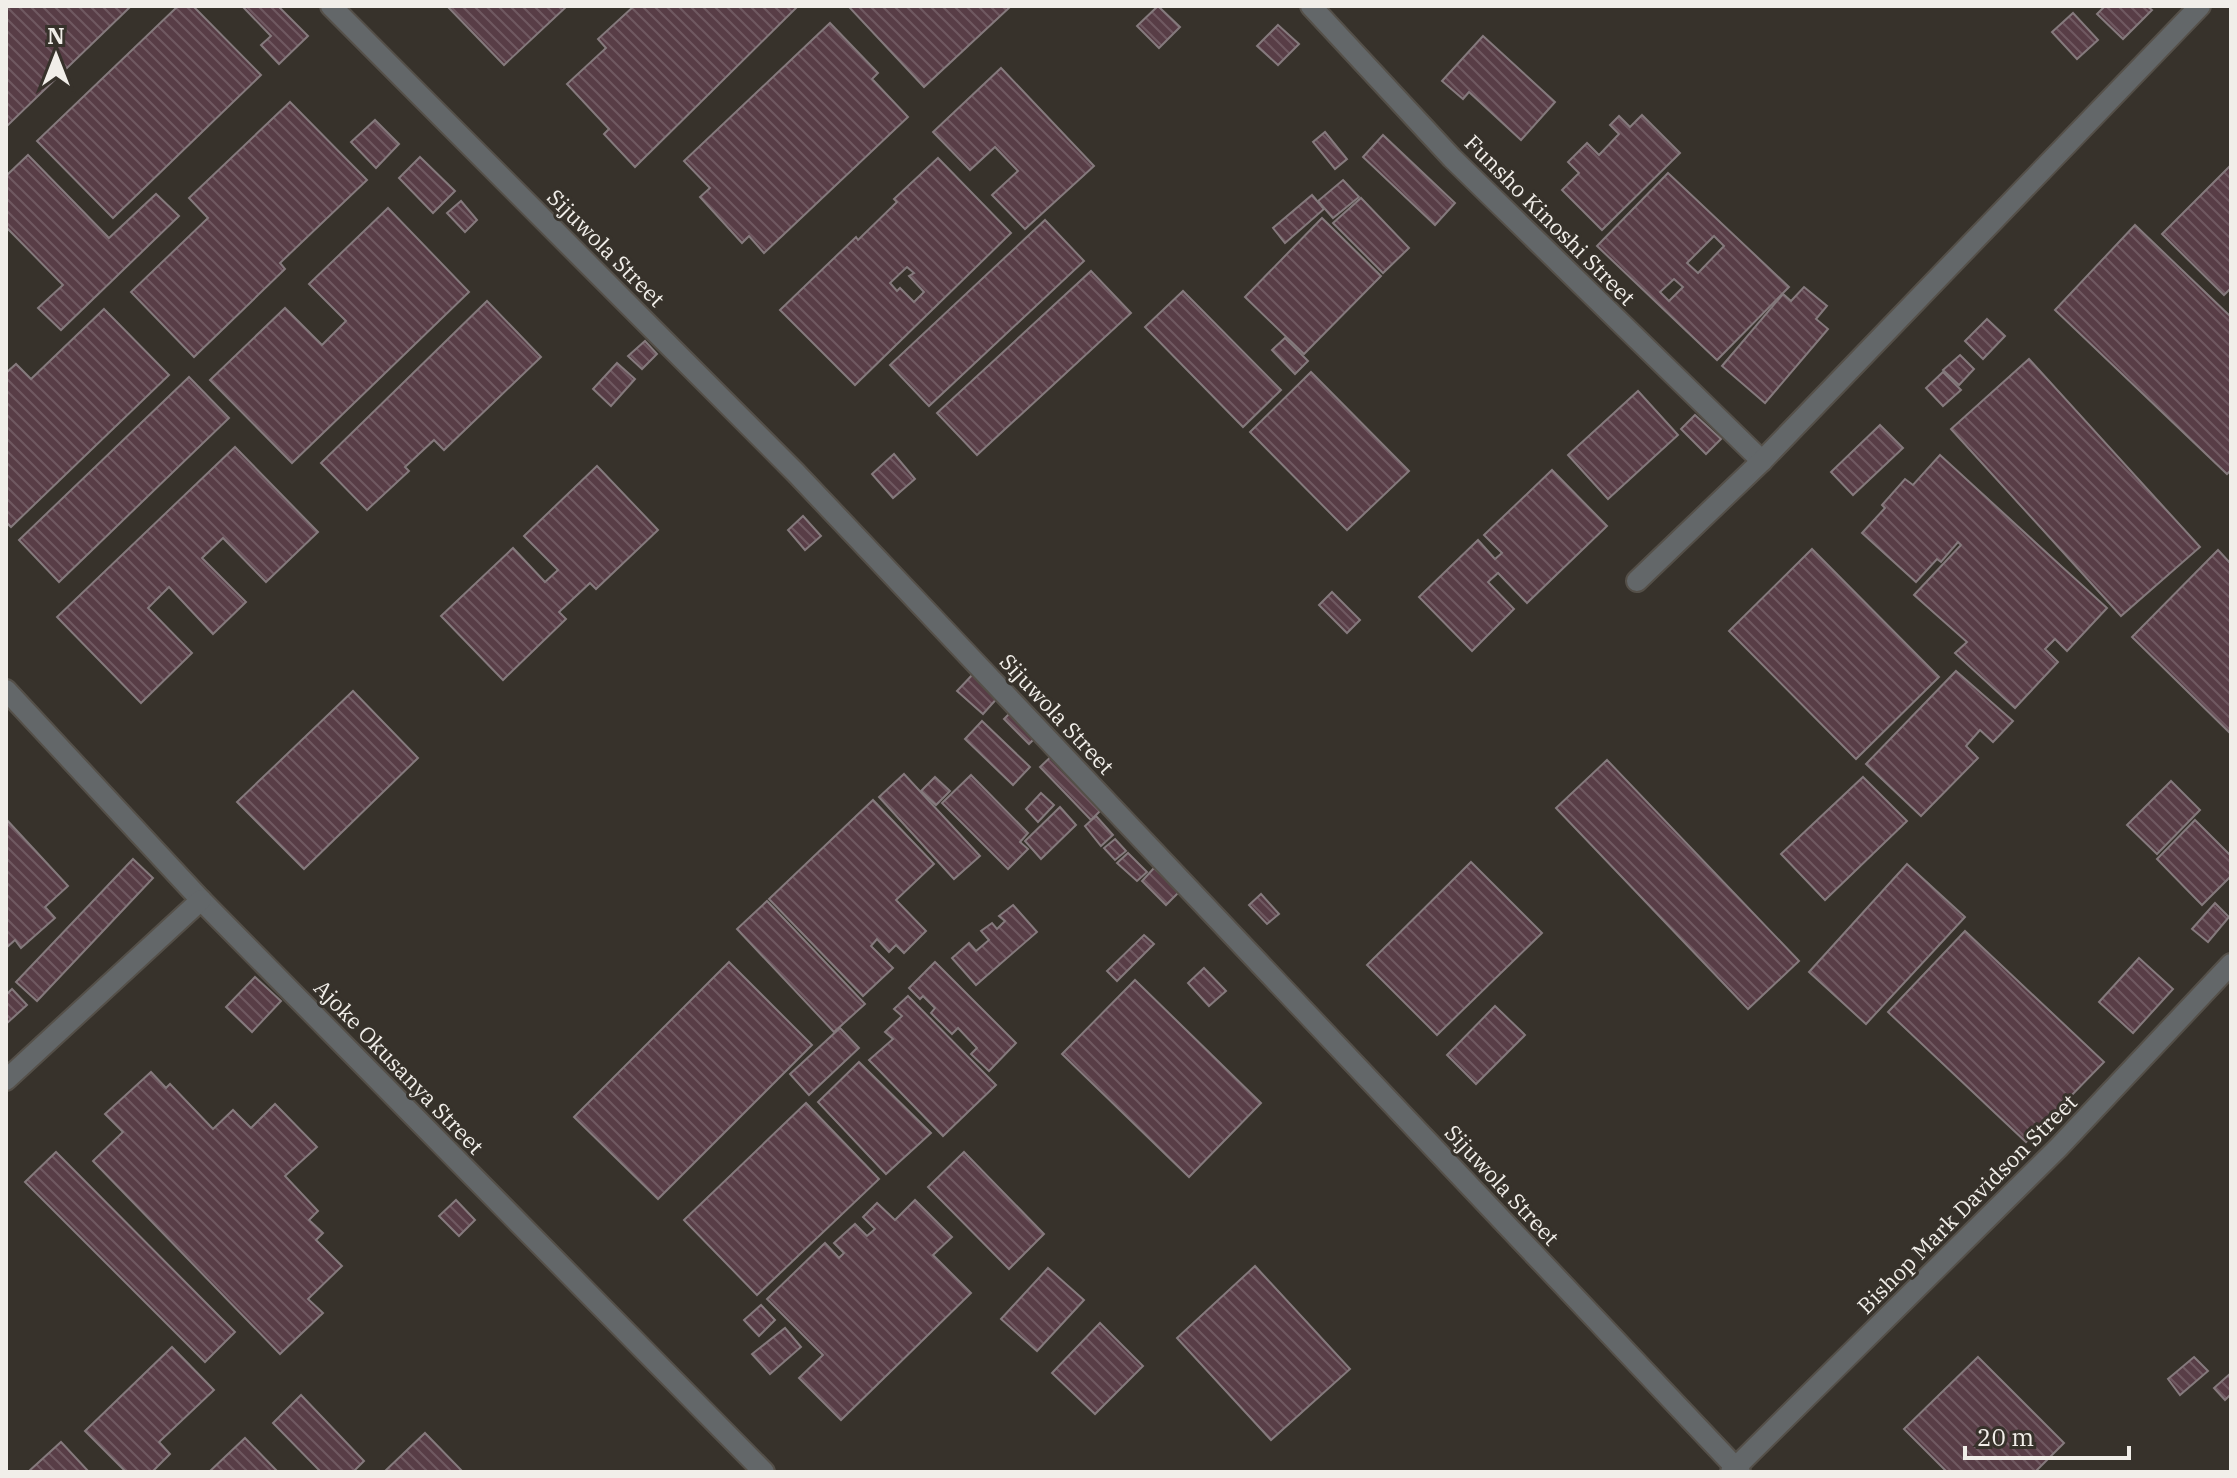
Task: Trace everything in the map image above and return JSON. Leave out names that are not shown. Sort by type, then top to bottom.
[{"type":"street","name":"Sijuwola Street","points":[[331,6],[807,484],[1735,1471]]},
{"type":"street","name":"Funsho Kinoshi Street","points":[[1311,6],[1452,158],[1762,461]]},
{"type":"street","points":[[1637,581],[1762,461],[2200,6]]},
{"type":"street","name":"Ajoke Okusanya Street","points":[[6,690],[201,900],[764,1472]]},
{"type":"street","points":[[6,1080],[201,900]]},
{"type":"street","name":"Bishop Mark Davidson Street","points":[[1735,1471],[2058,1148],[2231,964]]},
{"type":"building","points":[[6,6],[128,6],[130,7],[6,127]]},
{"type":"building","points":[[178,6],[193,6],[261,75],[113,218],[37,141]]},
{"type":"building","points":[[278,6],[308,36],[279,64],[261,45],[271,36],[244,8]]},
{"type":"building","points":[[447,6],[567,6],[504,65]]},
{"type":"building","points":[[634,6],[798,6],[635,167],[604,134],[609,129],[567,84],[606,48],[598,39]]},
{"type":"building","points":[[1011,6],[924,87],[850,8]]},
{"type":"building","points":[[1158,6],[1180,27],[1159,48],[1137,26]]},
{"type":"building","points":[[2105,6],[2147,6],[2152,10],[2123,39],[2097,14]]},
{"type":"building","points":[[2073,13],[2098,40],[2077,59],[2052,32]]},
{"type":"building","points":[[830,23],[878,73],[872,79],[908,117],[764,253],[749,236],[742,243],[700,197],[710,188],[684,161]]},
{"type":"building","points":[[1278,25],[1299,44],[1278,65],[1257,46]]},
{"type":"building","points":[[1483,36],[1555,102],[1521,140],[1469,92],[1463,99],[1442,81]]},
{"type":"building","points":[[1001,68],[1094,166],[1025,229],[992,195],[1018,171],[995,147],[970,170],[933,132]]},
{"type":"building","points":[[290,102],[367,180],[280,263],[285,269],[194,357],[131,292],[208,218],[189,198]]},
{"type":"building","points":[[1642,115],[1680,153],[1602,230],[1562,190],[1579,173],[1568,162],[1587,143],[1599,155],[1619,134],[1610,125],[1619,116],[1630,127]]},
{"type":"building","points":[[375,120],[399,144],[376,168],[351,142]]},
{"type":"building","points":[[1325,132],[1347,159],[1335,169],[1313,142]]},
{"type":"building","points":[[1383,135],[1455,203],[1435,225],[1363,157]]},
{"type":"building","points":[[28,155],[109,238],[156,194],[179,216],[61,330],[38,308],[63,285],[6,227],[6,176]]},
{"type":"building","points":[[420,157],[455,191],[433,213],[399,178]]},
{"type":"building","points":[[938,158],[1011,233],[855,385],[780,310],[856,237],[858,240],[897,202],[894,199]],"holes":[[[907,267],[914,273],[909,276],[924,292],[914,302],[890,283]]]},
{"type":"building","points":[[2231,165],[2231,288],[2224,295],[2162,234]]},
{"type":"building","points":[[1668,173],[1789,287],[1717,360],[1597,246]],"holes":[[[1714,236],[1724,246],[1698,273],[1687,263]],[[1674,279],[1683,287],[1669,301],[1660,292]]]},
{"type":"building","points":[[1343,180],[1359,197],[1333,218],[1318,201]]},
{"type":"building","points":[[1312,195],[1324,209],[1285,243],[1273,228]]},
{"type":"building","points":[[1361,198],[1409,248],[1383,273],[1333,223]]},
{"type":"building","points":[[461,201],[477,220],[465,232],[447,213]]},
{"type":"building","points":[[388,208],[469,292],[292,463],[210,380],[285,308],[322,345],[346,321],[309,284]]},
{"type":"building","points":[[1322,218],[1381,276],[1304,354],[1245,297]]},
{"type":"building","points":[[1045,220],[1084,261],[929,406],[890,365]]},
{"type":"building","points":[[2135,225],[2231,317],[2231,470],[2227,474],[2055,310]]},
{"type":"building","points":[[1091,271],[1131,313],[977,455],[937,413]]},
{"type":"building","points":[[1804,287],[1827,306],[1816,319],[1828,329],[1765,403],[1722,366],[1783,294],[1791,301]]},
{"type":"building","points":[[1183,291],[1281,390],[1243,427],[1145,327]]},
{"type":"building","points":[[487,301],[541,357],[444,450],[434,440],[405,467],[409,471],[367,510],[321,463]]},
{"type":"building","points":[[104,309],[169,375],[11,527],[6,522],[6,373],[16,364],[31,379]]},
{"type":"building","points":[[1987,319],[2005,336],[1983,359],[1965,341]]},
{"type":"building","points":[[1285,338],[1308,361],[1295,374],[1272,350]]},
{"type":"building","points":[[645,341],[657,354],[642,369],[628,356]]},
{"type":"building","points":[[1960,355],[1974,369],[1959,385],[1943,370]]},
{"type":"building","points":[[2029,359],[2200,547],[2121,616],[1951,429]]},
{"type":"building","points":[[617,363],[635,379],[611,406],[593,389]]},
{"type":"building","points":[[1311,372],[1409,471],[1347,530],[1250,432]]},
{"type":"building","points":[[1943,372],[1961,390],[1943,406],[1926,388]]},
{"type":"building","points":[[189,377],[229,418],[59,582],[19,540]]},
{"type":"building","points":[[1638,391],[1678,435],[1608,499],[1568,455]]},
{"type":"building","points":[[1695,415],[1721,439],[1706,454],[1681,429]]},
{"type":"building","points":[[1880,425],[1903,448],[1853,495],[1831,472]]},
{"type":"building","points":[[235,447],[318,532],[266,582],[223,538],[202,558],[246,602],[213,634],[169,587],[148,608],[192,653],[141,703],[57,617]]},
{"type":"building","points":[[894,454],[915,479],[893,498],[872,474]]},
{"type":"building","points":[[1940,455],[2107,608],[2067,651],[2055,639],[2045,649],[2058,662],[2015,708],[1955,653],[1967,642],[1914,595],[1961,545],[1958,542],[1941,562],[1937,559],[1916,582],[1862,533],[1885,508],[1882,505],[1905,479],[1913,485]]},
{"type":"building","points":[[597,466],[658,530],[596,589],[590,583],[559,612],[566,619],[503,680],[441,616],[513,548],[545,582],[558,570],[524,536]]},
{"type":"building","points":[[1552,470],[1607,526],[1527,603],[1498,573],[1488,582],[1514,609],[1472,651],[1419,597],[1478,540],[1495,559],[1502,553],[1484,535]]},
{"type":"building","points":[[803,516],[821,536],[805,550],[788,530]]},
{"type":"building","points":[[1812,549],[1939,677],[1856,759],[1729,631]]},
{"type":"building","points":[[2218,550],[2231,564],[2231,734],[2132,637]]},
{"type":"building","points":[[1332,592],[1360,620],[1347,633],[1319,605]]},
{"type":"building","points":[[1956,671],[2013,721],[1993,742],[1980,730],[1966,746],[1978,758],[1921,816],[1866,764]]},
{"type":"building","points":[[975,672],[1000,695],[983,714],[957,691]]},
{"type":"building","points":[[353,691],[418,758],[304,869],[237,802]]},
{"type":"building","points":[[1015,708],[1040,733],[1029,744],[1004,719]]},
{"type":"building","points":[[982,721],[1030,767],[1013,785],[965,739]]},
{"type":"building","points":[[1056,752],[1107,804],[1091,820],[1040,767]]},
{"type":"building","points":[[1607,760],[1799,961],[1748,1009],[1556,808]]},
{"type":"building","points":[[904,774],[980,856],[954,879],[879,797]]},
{"type":"building","points":[[971,775],[1028,833],[1020,842],[1028,849],[1008,869],[942,803]]},
{"type":"building","points":[[935,777],[950,791],[936,805],[921,791]]},
{"type":"building","points":[[1863,777],[1907,821],[1825,900],[1781,854]]},
{"type":"building","points":[[2171,781],[2200,810],[2157,854],[2127,825]]},
{"type":"building","points":[[1041,793],[1054,805],[1038,822],[1026,809]]},
{"type":"building","points":[[873,800],[934,864],[896,900],[926,931],[904,953],[896,945],[889,952],[877,939],[871,946],[893,968],[863,996],[769,899]]},
{"type":"building","points":[[1060,807],[1076,825],[1041,859],[1025,841]]},
{"type":"building","points":[[1096,816],[1113,835],[1101,846],[1085,826]]},
{"type":"building","points":[[6,819],[68,886],[45,907],[55,918],[21,948],[15,940],[6,948]]},
{"type":"building","points":[[2195,820],[2231,856],[2231,876],[2202,905],[2157,859]]},
{"type":"building","points":[[1115,839],[1126,851],[1115,860],[1104,848]]},
{"type":"building","points":[[1128,853],[1147,872],[1137,881],[1117,863]]},
{"type":"building","points":[[133,859],[153,878],[37,1001],[16,982]]},
{"type":"building","points":[[1471,862],[1542,933],[1437,1035],[1367,965]]},
{"type":"building","points":[[1907,864],[1965,917],[1866,1024],[1809,972]]},
{"type":"building","points":[[1154,868],[1179,892],[1166,905],[1142,881]]},
{"type":"building","points":[[1261,894],[1279,914],[1267,924],[1249,905]]},
{"type":"building","points":[[767,901],[865,1004],[834,1032],[737,929]]},
{"type":"building","points":[[2215,903],[2229,917],[2208,942],[2192,929]]},
{"type":"building","points":[[1013,905],[1037,932],[976,985],[952,958],[969,943],[976,951],[989,940],[981,931],[992,923],[997,929],[1005,921],[999,916]]},
{"type":"building","points":[[1965,931],[2104,1062],[2026,1142],[1888,1012]]},
{"type":"building","points":[[1144,935],[1154,944],[1117,981],[1107,971]]},
{"type":"building","points":[[2139,958],[2173,989],[2133,1033],[2099,1002]]},
{"type":"building","points":[[729,962],[812,1045],[658,1199],[574,1117]]},
{"type":"building","points":[[935,962],[1016,1043],[989,1071],[971,1054],[977,1048],[958,1028],[952,1034],[931,1013],[935,1008],[909,988]]},
{"type":"building","points":[[1204,968],[1226,991],[1209,1006],[1188,983]]},
{"type":"building","points":[[255,977],[281,1001],[252,1032],[226,1007]]},
{"type":"building","points":[[1135,980],[1261,1103],[1189,1177],[1062,1054]]},
{"type":"building","points":[[12,989],[27,1005],[6,1024],[6,995]]},
{"type":"building","points":[[908,996],[996,1085],[943,1136],[869,1060],[893,1039],[885,1032],[902,1016],[894,1009]]},
{"type":"building","points":[[1495,1006],[1525,1035],[1476,1084],[1447,1055]]},
{"type":"building","points":[[840,1028],[859,1048],[809,1095],[790,1074]]},
{"type":"building","points":[[859,1062],[931,1133],[886,1174],[818,1102]]},
{"type":"building","points":[[151,1072],[166,1088],[170,1084],[213,1129],[233,1110],[251,1128],[275,1104],[317,1147],[285,1176],[318,1211],[309,1220],[323,1233],[316,1240],[342,1266],[308,1299],[323,1313],[280,1354],[93,1161],[123,1132],[105,1114]]},
{"type":"building","points":[[806,1103],[879,1179],[757,1295],[684,1220]]},
{"type":"building","points":[[56,1152],[235,1332],[205,1362],[25,1182]]},
{"type":"building","points":[[964,1152],[1044,1234],[1009,1269],[928,1187]]},
{"type":"building","points":[[456,1200],[475,1220],[459,1236],[439,1216]]},
{"type":"building","points":[[915,1200],[952,1237],[933,1255],[971,1293],[841,1420],[799,1378],[823,1355],[767,1299],[825,1243],[839,1258],[844,1253],[834,1243],[855,1224],[867,1236],[875,1229],[863,1217],[877,1203],[895,1220]]},
{"type":"building","points":[[1255,1266],[1350,1369],[1271,1440],[1177,1338]]},
{"type":"building","points":[[1048,1268],[1084,1300],[1037,1351],[1001,1319]]},
{"type":"building","points":[[761,1305],[775,1320],[759,1336],[744,1320]]},
{"type":"building","points":[[1100,1323],[1143,1366],[1095,1414],[1052,1373]]},
{"type":"building","points":[[785,1328],[801,1347],[770,1374],[752,1354]]},
{"type":"building","points":[[172,1347],[214,1390],[159,1442],[170,1454],[152,1472],[126,1472],[85,1431]]},
{"type":"building","points":[[1978,1357],[2064,1443],[2035,1472],[1947,1472],[1904,1429]]},
{"type":"building","points":[[2194,1357],[2208,1371],[2180,1395],[2168,1379]]},
{"type":"building","points":[[2231,1373],[2231,1394],[2225,1400],[2214,1388]]},
{"type":"building","points":[[301,1395],[364,1461],[353,1472],[321,1472],[273,1423]]},
{"type":"building","points":[[425,1433],[463,1472],[384,1472]]},
{"type":"building","points":[[245,1438],[278,1472],[209,1472]]},
{"type":"building","points":[[61,1442],[89,1472],[28,1472]]}]
